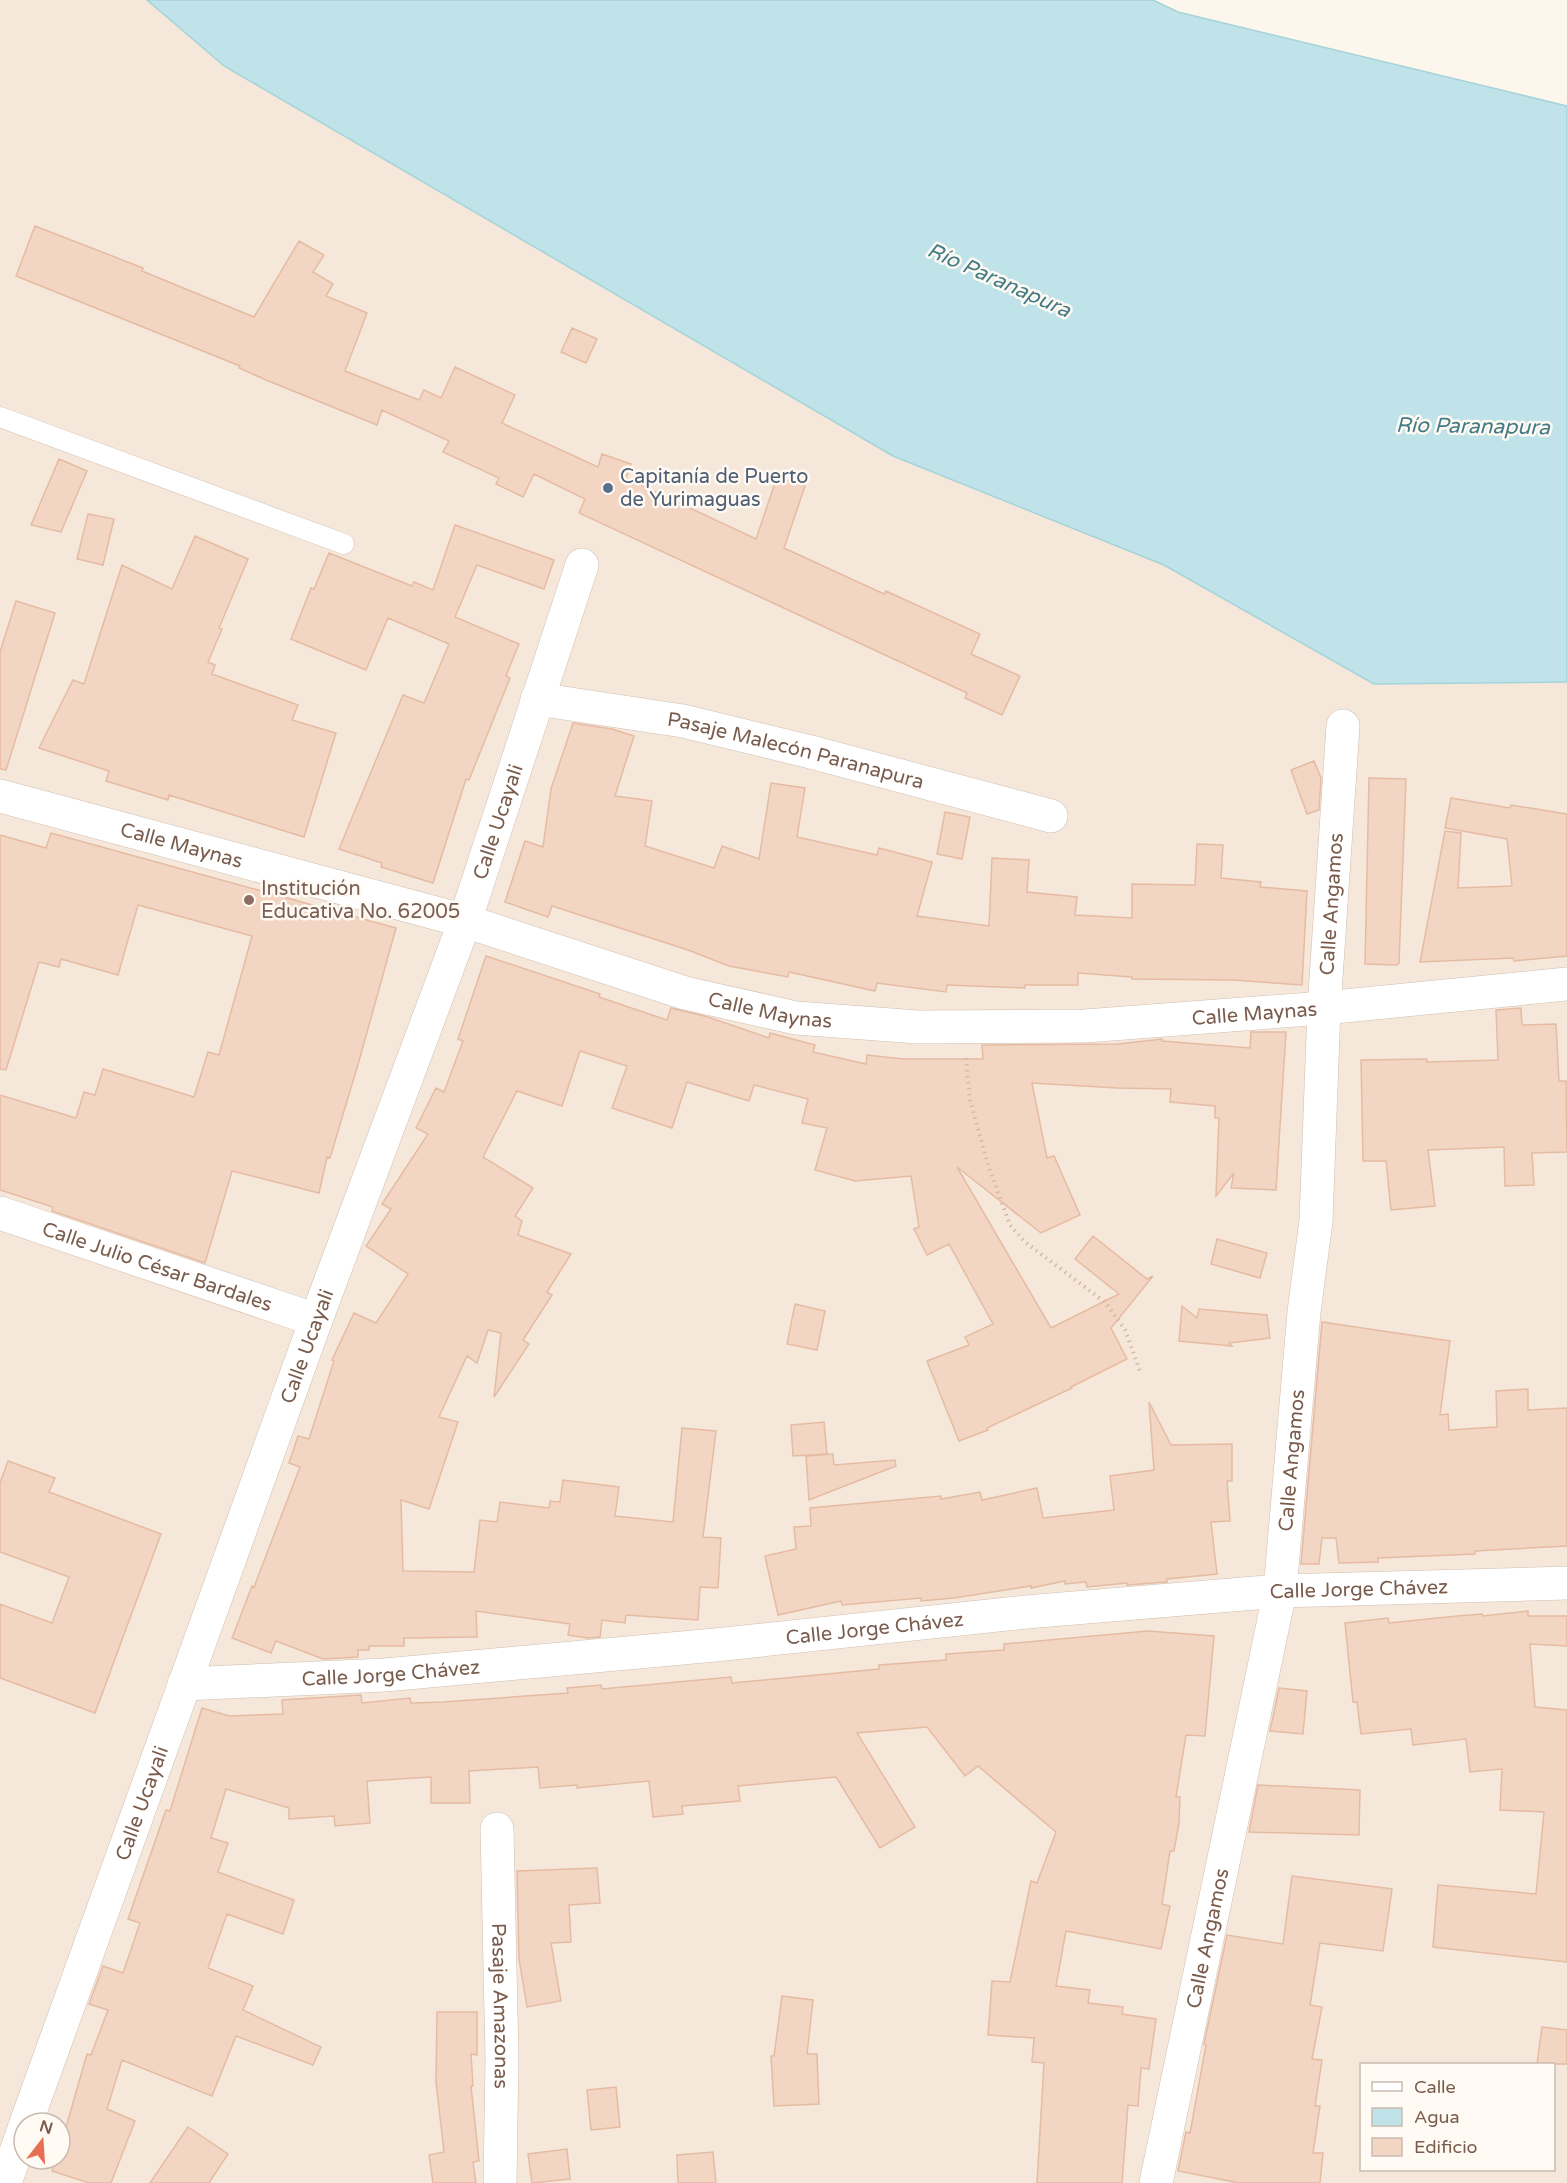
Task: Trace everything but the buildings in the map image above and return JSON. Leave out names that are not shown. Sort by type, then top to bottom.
[{"type":"street","name":"Calle Ucayali","points":[[30,2111],[316,1320],[465,921],[582,565]]},
{"type":"street","name":"Pasaje Malecón Paranapura","points":[[537,699],[682,721],[811,752],[1051,816]]},
{"type":"street","name":"Calle Angamos","points":[[1156,2183],[1280,1591],[1304,1312],[1316,1221],[1323,1008],[1343,726]]},
{"type":"street","name":"Calle Maynas","points":[[0,796],[465,921],[685,993],[796,1018],[918,1027],[1085,1026],[1323,1008],[1567,984]]},
{"type":"street","name":"Calle Julio César Bardales","points":[[0,1213],[316,1320]]},
{"type":"street","name":"Calle Jorge Chávez","points":[[184,1684],[385,1675],[715,1645],[1026,1612],[1280,1591],[1567,1583]]},
{"type":"street","name":"Pasaje Amazonas","points":[[497,1829],[502,2058],[500,2183]]},
{"type":"lane","points":[[0,417],[344,544]]},
{"type":"path","points":[[963,1027],[970,1100],[988,1165],[1010,1225],[1025,1242],[1106,1303],[1125,1330],[1141,1374]]},
{"type":"shaded area","points":[[0,0],[147,0],[224,66],[1164,565],[1374,684],[1567,682],[1567,2183],[0,2183]]},
{"type":"water","name":"Río Paranapura","points":[[147,0],[1153,0],[1178,12],[1567,106],[1567,682],[1374,684],[1164,565],[893,456],[224,66]]},
{"type":"place","name":"Capitanía de Puerto de Yurimaguas","points":[[608,488]]},
{"type":"place","name":"Institución Educativa No. 62005","points":[[249,900]]}]
